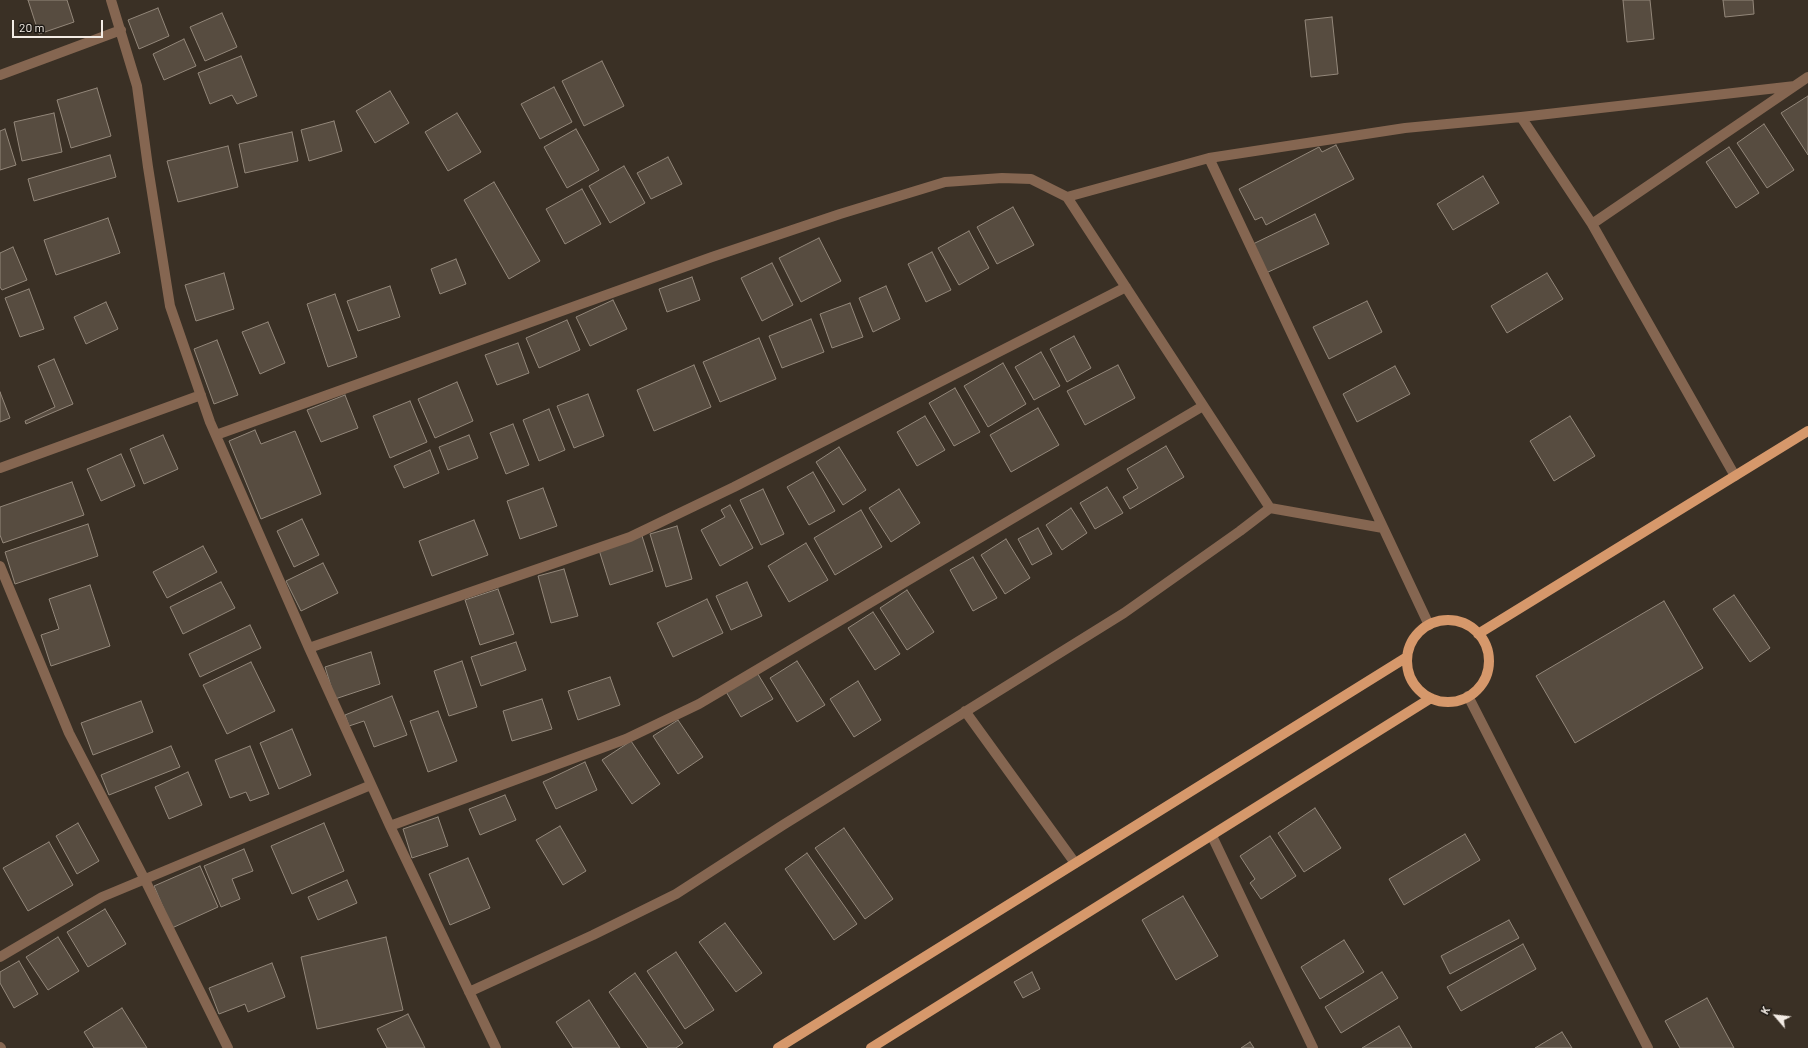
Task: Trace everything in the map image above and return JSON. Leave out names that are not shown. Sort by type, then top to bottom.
[{"type":"main road","points":[[1478,634],[1808,431]]},
{"type":"main road","points":[[1442,621],[1456,621],[1468,625],[1478,634],[1486,645],[1489,658],[1487,672],[1482,684],[1473,694],[1461,700],[1447,702],[1431,698],[1422,693],[1413,683],[1408,671],[1407,657],[1410,644],[1418,633],[1429,625],[1442,621]]},
{"type":"main road","points":[[778,1048],[1407,657]]},
{"type":"main road","points":[[871,1048],[1431,698]]},
{"type":"street","points":[[111,0],[137,86],[148,168],[170,306],[201,395],[216,435],[309,648],[390,826],[496,1048]]},
{"type":"street","points":[[0,75],[121,30]]},
{"type":"street","points":[[1592,224],[1808,77]]},
{"type":"street","points":[[1067,197],[1209,158],[1404,128],[1521,117],[1795,86]]},
{"type":"street","points":[[1521,117],[1592,224],[1735,476]]},
{"type":"street","points":[[1209,158],[1429,625]]},
{"type":"street","points":[[216,435],[712,256],[840,214],[945,182],[1002,178],[1031,179],[1067,197],[1270,508],[1383,528]]},
{"type":"street","points":[[309,648],[630,537],[734,487],[1126,287]]},
{"type":"street","points":[[0,468],[201,395]]},
{"type":"street","points":[[390,826],[626,739],[699,704],[1203,406]]},
{"type":"street","points":[[469,992],[593,935],[676,894],[783,825],[1124,613],[1270,508]]},
{"type":"street","points":[[0,566],[69,733],[145,880],[228,1048]]},
{"type":"street","points":[[1468,696],[1648,1048]]},
{"type":"street","points":[[965,711],[1076,863]]},
{"type":"street","points":[[0,957],[102,897],[371,784]]},
{"type":"street","points":[[1212,836],[1313,1048]]},
{"type":"building","points":[[28,0],[67,0],[74,22],[39,34]]},
{"type":"building","points":[[1623,0],[1650,0],[1654,39],[1627,42]]},
{"type":"building","points":[[1723,0],[1753,0],[1754,14],[1725,17]]},
{"type":"building","points":[[158,8],[169,36],[139,49],[128,20]]},
{"type":"building","points":[[222,13],[237,47],[205,61],[190,27]]},
{"type":"building","points":[[1332,17],[1338,74],[1311,77],[1305,20]]},
{"type":"building","points":[[184,39],[196,66],[164,80],[153,54]]},
{"type":"building","points":[[241,56],[257,96],[237,104],[232,95],[210,104],[198,73]]},
{"type":"building","points":[[602,61],[624,106],[584,126],[562,81]]},
{"type":"building","points":[[554,87],[572,122],[540,139],[521,104]]},
{"type":"building","points":[[97,88],[111,136],[71,148],[57,100]]},
{"type":"building","points":[[390,91],[409,123],[375,143],[356,111]]},
{"type":"building","points":[[1808,96],[1808,155],[1781,113]]},
{"type":"building","points":[[54,113],[62,152],[22,161],[14,122]]},
{"type":"building","points":[[457,113],[481,152],[448,171],[425,132]]},
{"type":"building","points":[[334,121],[342,151],[309,161],[301,130]]},
{"type":"building","points":[[1764,124],[1794,170],[1767,188],[1737,143]]},
{"type":"building","points":[[5,129],[16,165],[0,170],[0,131]]},
{"type":"building","points":[[576,129],[599,170],[567,188],[544,147]]},
{"type":"building","points":[[292,132],[298,161],[245,173],[239,144]]},
{"type":"building","points":[[1336,145],[1354,179],[1266,225],[1262,217],[1255,220],[1239,189],[1319,147],[1322,152]]},
{"type":"building","points":[[228,146],[238,187],[178,202],[167,161]]},
{"type":"building","points":[[1729,147],[1759,193],[1736,208],[1706,162]]},
{"type":"building","points":[[110,155],[116,177],[34,201],[28,179]]},
{"type":"building","points":[[668,157],[682,184],[651,199],[637,173]]},
{"type":"building","points":[[624,166],[645,203],[610,223],[589,186]]},
{"type":"building","points":[[1483,176],[1499,203],[1453,230],[1437,204]]},
{"type":"building","points":[[494,182],[540,261],[509,279],[464,200]]},
{"type":"building","points":[[582,189],[601,224],[565,244],[546,209]]},
{"type":"building","points":[[1013,207],[1034,245],[997,264],[977,227]]},
{"type":"building","points":[[1315,214],[1329,244],[1266,273],[1253,244]]},
{"type":"building","points":[[108,218],[120,253],[56,275],[44,240]]},
{"type":"building","points":[[969,231],[989,268],[959,285],[938,248]]},
{"type":"building","points":[[819,238],[841,281],[801,302],[779,258]]},
{"type":"building","points":[[13,247],[27,280],[2,290],[0,287],[0,253]]},
{"type":"building","points":[[932,252],[951,290],[926,302],[908,264]]},
{"type":"building","points":[[456,259],[466,284],[440,294],[431,269]]},
{"type":"building","points":[[772,263],[793,305],[762,321],[741,278]]},
{"type":"building","points":[[224,273],[234,309],[196,321],[185,285]]},
{"type":"building","points":[[1547,273],[1563,299],[1507,333],[1491,306]]},
{"type":"building","points":[[692,277],[700,300],[667,312],[659,289]]},
{"type":"building","points":[[390,286],[400,317],[358,331],[347,301]]},
{"type":"building","points":[[886,286],[900,319],[873,332],[859,298]]},
{"type":"building","points":[[29,289],[44,329],[20,337],[5,298]]},
{"type":"building","points":[[335,294],[357,357],[328,367],[307,304]]},
{"type":"building","points":[[613,300],[627,329],[590,346],[576,317]]},
{"type":"building","points":[[1367,301],[1382,332],[1329,359],[1313,327]]},
{"type":"building","points":[[106,302],[118,329],[86,344],[74,317]]},
{"type":"building","points":[[850,303],[863,337],[832,348],[820,314]]},
{"type":"building","points":[[811,319],[824,352],[782,368],[769,336]]},
{"type":"building","points":[[567,320],[580,350],[539,368],[526,338]]},
{"type":"building","points":[[268,322],[285,363],[260,374],[242,332]]},
{"type":"building","points":[[1074,336],[1091,368],[1067,382],[1050,349]]},
{"type":"building","points":[[759,338],[776,379],[720,402],[703,362]]},
{"type":"building","points":[[217,340],[238,395],[214,404],[194,349]]},
{"type":"building","points":[[518,343],[529,373],[497,385],[485,355]]},
{"type":"building","points":[[1041,352],[1060,386],[1034,400],[1015,367]]},
{"type":"building","points":[[54,359],[73,404],[26,424],[25,421],[55,407],[38,366]]},
{"type":"building","points":[[1003,363],[1026,404],[988,427],[964,386]]},
{"type":"building","points":[[694,365],[711,407],[654,431],[637,390]]},
{"type":"building","points":[[1118,365],[1135,398],[1085,425],[1067,391]]},
{"type":"building","points":[[1395,366],[1410,394],[1357,422],[1343,394]]},
{"type":"building","points":[[457,382],[473,421],[435,438],[418,399]]},
{"type":"building","points":[[955,388],[980,432],[954,446],[929,403]]},
{"type":"building","points":[[0,392],[10,418],[0,422]]},
{"type":"building","points":[[588,394],[604,436],[574,448],[557,406]]},
{"type":"building","points":[[345,395],[358,428],[321,442],[307,410]]},
{"type":"building","points":[[410,401],[427,442],[390,458],[373,416]]},
{"type":"building","points":[[1038,408],[1059,445],[1011,472],[990,435]]},
{"type":"building","points":[[549,409],[565,450],[539,461],[523,420]]},
{"type":"building","points":[[925,416],[945,450],[917,466],[897,432]]},
{"type":"building","points":[[1570,416],[1595,456],[1554,481],[1530,441]]},
{"type":"building","points":[[513,424],[529,465],[506,474],[490,433]]},
{"type":"building","points":[[255,430],[261,444],[295,431],[321,494],[261,519],[229,441]]},
{"type":"building","points":[[163,435],[178,469],[144,484],[130,449]]},
{"type":"building","points":[[469,435],[478,458],[448,470],[439,447]]},
{"type":"building","points":[[1166,446],[1184,477],[1130,509],[1123,497],[1138,488],[1127,469]]},
{"type":"building","points":[[839,447],[866,490],[843,505],[816,462]]},
{"type":"building","points":[[430,450],[439,473],[404,488],[394,466]]},
{"type":"building","points":[[121,454],[135,486],[101,501],[87,469]]},
{"type":"building","points":[[813,472],[835,511],[809,525],[787,487]]},
{"type":"building","points":[[72,482],[84,515],[3,543],[0,535],[0,507]]},
{"type":"building","points":[[1107,487],[1123,513],[1095,529],[1080,503]]},
{"type":"building","points":[[543,488],[557,526],[520,539],[507,501]]},
{"type":"building","points":[[763,489],[784,534],[761,545],[740,500]]},
{"type":"building","points":[[899,489],[920,523],[891,542],[869,508]]},
{"type":"building","points":[[730,505],[753,548],[720,566],[701,530],[725,517],[721,510]]},
{"type":"building","points":[[1071,508],[1087,533],[1062,550],[1046,525]]},
{"type":"building","points":[[861,510],[882,547],[835,575],[814,538]]},
{"type":"building","points":[[302,519],[319,555],[294,567],[277,531]]},
{"type":"building","points":[[474,520],[488,555],[432,576],[419,541]]},
{"type":"building","points":[[88,524],[98,556],[15,584],[5,552]]},
{"type":"building","points":[[677,526],[692,579],[666,587],[650,534]]},
{"type":"building","points":[[1038,528],[1052,554],[1032,565],[1018,539]]},
{"type":"building","points":[[642,536],[653,571],[610,585],[599,550]]},
{"type":"building","points":[[1006,539],[1030,578],[1005,594],[981,555]]},
{"type":"building","points":[[806,543],[828,580],[789,602],[768,566]]},
{"type":"building","points":[[203,546],[217,572],[167,598],[153,572]]},
{"type":"building","points":[[973,557],[997,598],[973,611],[950,570]]},
{"type":"building","points":[[323,563],[338,593],[301,611],[286,581]]},
{"type":"building","points":[[564,569],[578,616],[551,623],[538,576]]},
{"type":"building","points":[[221,582],[235,608],[183,634],[170,607]]},
{"type":"building","points":[[747,582],[762,616],[731,630],[716,596]]},
{"type":"building","points":[[90,585],[110,646],[51,666],[41,635],[59,629],[49,599]]},
{"type":"building","points":[[498,589],[514,634],[480,645],[465,600]]},
{"type":"building","points":[[907,590],[934,632],[907,650],[880,608]]},
{"type":"building","points":[[1734,595],[1770,648],[1750,662],[1713,609]]},
{"type":"building","points":[[707,599],[723,633],[673,657],[657,623]]},
{"type":"building","points":[[1664,601],[1703,668],[1575,743],[1536,676]]},
{"type":"building","points":[[873,612],[900,654],[875,670],[848,628]]},
{"type":"building","points":[[250,625],[261,648],[200,677],[189,654]]},
{"type":"building","points":[[516,642],[526,670],[481,686],[471,657]]},
{"type":"building","points":[[371,652],[380,684],[335,699],[325,667]]},
{"type":"building","points":[[462,661],[477,707],[449,716],[434,671]]},
{"type":"building","points":[[797,661],[825,705],[797,722],[770,678]]},
{"type":"building","points":[[251,662],[275,711],[227,734],[203,685]]},
{"type":"building","points":[[756,671],[773,699],[741,717],[725,690]]},
{"type":"building","points":[[610,677],[620,705],[578,720],[568,691]]},
{"type":"building","points":[[858,681],[881,720],[854,737],[830,699]]},
{"type":"building","points":[[392,696],[407,735],[374,747],[364,721],[349,726],[345,715]]},
{"type":"building","points":[[542,699],[552,729],[512,741],[503,711]]},
{"type":"building","points":[[141,701],[153,732],[93,755],[81,723]]},
{"type":"building","points":[[438,711],[457,761],[428,772],[410,721]]},
{"type":"building","points":[[678,720],[703,757],[678,774],[653,736]]},
{"type":"building","points":[[292,729],[311,775],[279,789],[260,743]]},
{"type":"building","points":[[631,741],[660,784],[632,804],[602,760]]},
{"type":"building","points":[[171,746],[180,767],[109,795],[101,775]]},
{"type":"building","points":[[250,746],[269,794],[250,801],[246,792],[230,798],[215,760]]},
{"type":"building","points":[[585,762],[597,790],[556,809],[543,782]]},
{"type":"building","points":[[188,772],[202,805],[169,819],[155,787]]},
{"type":"building","points":[[505,795],[516,820],[480,835],[469,809]]},
{"type":"building","points":[[1315,808],[1341,848],[1304,872],[1278,833]]},
{"type":"building","points":[[438,817],[448,846],[412,858],[403,829]]},
{"type":"building","points":[[78,823],[99,861],[77,874],[56,836]]},
{"type":"building","points":[[324,823],[344,871],[292,894],[271,846]]},
{"type":"building","points":[[560,826],[586,871],[563,885],[536,840]]},
{"type":"building","points":[[844,828],[893,899],[865,919],[815,848]]},
{"type":"building","points":[[1465,834],[1480,860],[1404,905],[1389,879]]},
{"type":"building","points":[[1270,836],[1296,876],[1261,899],[1250,883],[1255,879],[1240,856]]},
{"type":"building","points":[[49,842],[73,885],[28,911],[3,868]]},
{"type":"building","points":[[244,849],[253,871],[232,879],[240,899],[221,907],[204,866]]},
{"type":"building","points":[[807,853],[857,924],[834,940],[785,869]]},
{"type":"building","points":[[468,858],[490,908],[450,925],[429,874]]},
{"type":"building","points":[[200,866],[218,907],[172,928],[154,886]]},
{"type":"building","points":[[347,880],[357,903],[318,920],[308,897]]},
{"type":"building","points":[[1183,896],[1218,956],[1176,980],[1142,920]]},
{"type":"building","points":[[105,909],[126,944],[88,967],[67,932]]},
{"type":"building","points":[[1509,920],[1519,938],[1450,974],[1441,956]]},
{"type":"building","points":[[725,923],[762,973],[736,992],[699,942]]},
{"type":"building","points":[[58,937],[79,971],[48,990],[26,957]]},
{"type":"building","points":[[386,937],[403,1010],[317,1029],[301,957]]},
{"type":"building","points":[[1344,940],[1364,972],[1320,999],[1301,967]]},
{"type":"building","points":[[1523,944],[1536,969],[1461,1011],[1447,987]]},
{"type":"building","points":[[676,952],[714,1010],[685,1029],[647,971]]},
{"type":"building","points":[[19,961],[38,994],[14,1008],[0,983],[0,972]]},
{"type":"building","points":[[272,963],[285,997],[248,1012],[245,1004],[219,1014],[209,988]]},
{"type":"building","points":[[1032,972],[1040,989],[1023,998],[1014,982]]},
{"type":"building","points":[[1382,972],[1398,998],[1341,1033],[1325,1007]]},
{"type":"building","points":[[635,973],[683,1043],[676,1048],[648,1048],[609,992]]},
{"type":"building","points":[[1707,998],[1734,1048],[1680,1048],[1665,1021]]},
{"type":"building","points":[[589,1000],[620,1048],[573,1048],[556,1022]]},
{"type":"building","points":[[122,1008],[147,1048],[94,1048],[84,1032]]},
{"type":"building","points":[[408,1014],[425,1048],[387,1048],[377,1029]]},
{"type":"building","points":[[1399,1026],[1412,1048],[1362,1048]]},
{"type":"building","points":[[1562,1032],[1572,1048],[1535,1048]]},
{"type":"building","points":[[1250,1042],[1254,1048],[1241,1048]]}]
